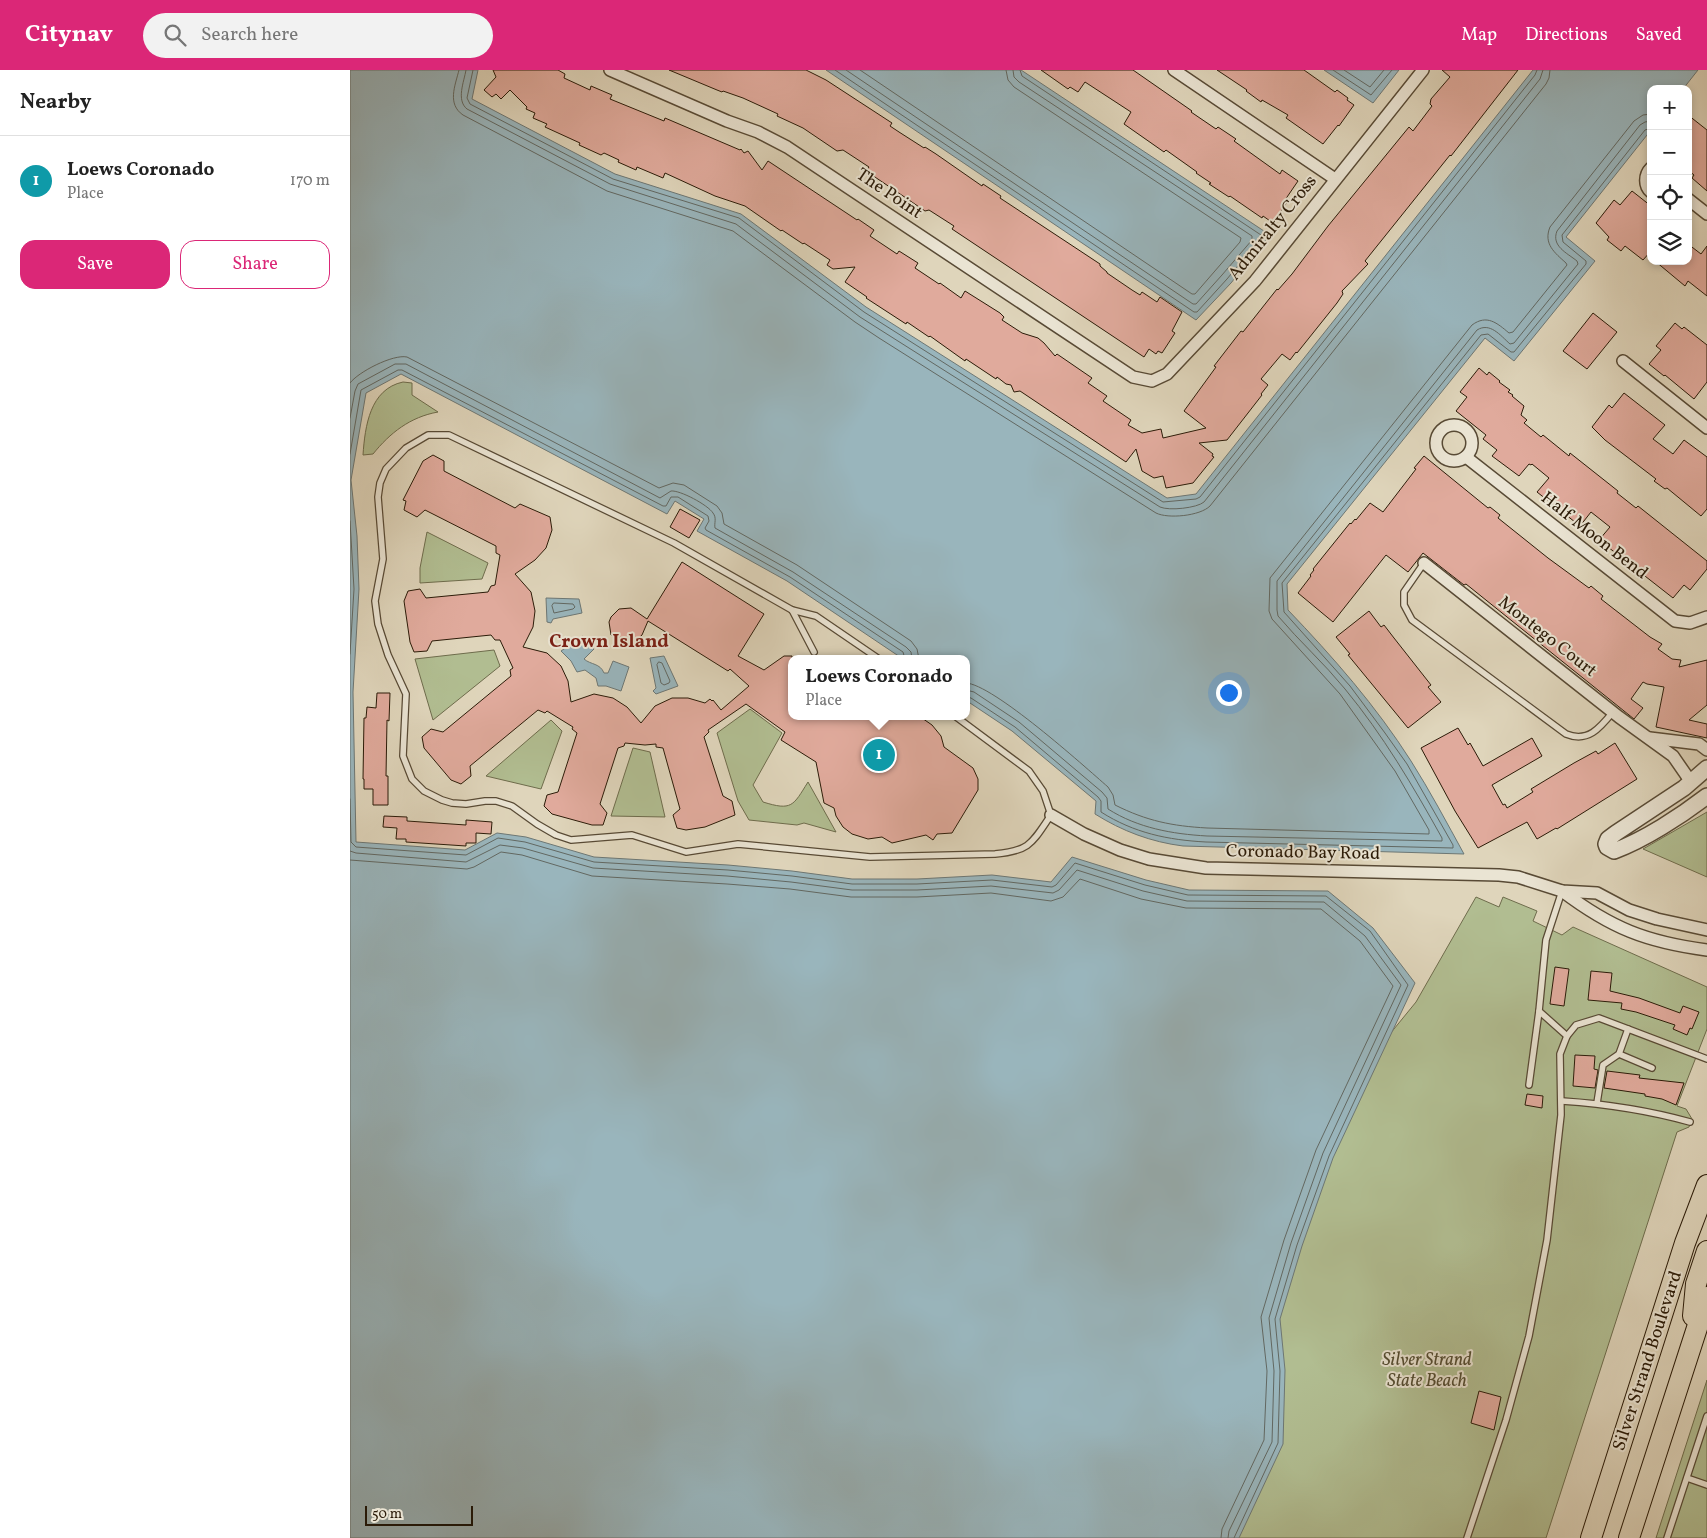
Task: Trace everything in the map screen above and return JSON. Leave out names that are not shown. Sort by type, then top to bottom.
[{"type":"highway","name":"Silver Strand Boulevard","points":[[1591,1538],[1686,1242],[1707,1184]]},
{"type":"highway","points":[[1690,1348],[1696,1284],[1707,1251]]},
{"type":"highway","name":"Silver Strand Boulevard","points":[[1629,1538],[1707,1296]]},
{"type":"street","name":"The Point","points":[[610,70],[727,121],[758,132],[787,147],[1133,378]]},
{"type":"street","points":[[1174,70],[1335,179]]},
{"type":"street","name":"Admiralty Cross","points":[[1133,378],[1152,382],[1167,374],[1255,281],[1422,70]]},
{"type":"street","points":[[1647,173],[1645,180],[1647,187]]},
{"type":"street","points":[[1692,202],[1707,214]]},
{"type":"street","points":[[1623,361],[1707,428]]},
{"type":"street","name":"Half Moon Bend","points":[[1466,457],[1675,621],[1690,623],[1707,617]]},
{"type":"street","name":"Montego Court","points":[[1424,563],[1612,712],[1673,756],[1691,782]]},
{"type":"street","name":"Montego Court","points":[[1648,738],[1699,744],[1707,750]]},
{"type":"street","points":[[1707,768],[1684,788],[1608,839],[1607,848],[1614,851],[1623,848],[1707,796]]},
{"type":"street","name":"Coronado Bay Road","points":[[1051,815],[1084,834],[1120,850],[1149,859],[1206,868],[1518,877],[1562,891],[1597,893],[1629,910],[1657,919],[1707,930]]},
{"type":"street","name":"Coronado Bay Road","points":[[1562,891],[1588,910],[1624,930],[1675,946],[1707,950]]},
{"type":"lane","points":[[873,655],[816,616],[792,610],[674,543],[449,435],[428,435],[406,448],[386,469],[380,483],[378,514],[383,559],[375,601],[378,624],[388,655],[406,694],[402,756],[412,779],[432,796],[452,803],[466,804],[485,801],[512,806],[556,835],[571,840],[632,835],[686,852],[738,844],[870,857],[1013,853],[1024,849],[1034,841],[1051,815],[1043,791],[1029,771],[960,720]]},
{"type":"lane","points":[[1424,563],[1404,592],[1404,605],[1412,620],[1566,734],[1578,738],[1585,737],[1600,728],[1612,712]]},
{"type":"lane","points":[[792,610],[814,652]]},
{"type":"lane","points":[[1529,1085],[1546,940],[1562,891]]},
{"type":"lane","points":[[1539,1011],[1567,1036]]},
{"type":"lane","points":[[1467,1538],[1506,1420],[1529,1336],[1547,1240],[1555,1178],[1562,1101],[1560,1054],[1567,1036],[1576,1025],[1599,1018],[1707,1059]]},
{"type":"lane","points":[[1597,1103],[1603,1065],[1619,1054],[1628,1029]]},
{"type":"lane","points":[[1619,1054],[1652,1068]]},
{"type":"lane","points":[[1562,1101],[1597,1103],[1661,1114],[1690,1122]]},
{"type":"lane","points":[[1667,1538],[1707,1416]]},
{"type":"lane","points":[[1687,1478],[1707,1484]]},
{"type":"green space","points":[[403,382],[412,383],[412,395],[438,412],[418,418],[401,427],[386,439],[373,454],[363,455],[365,432],[371,410],[383,392]]},
{"type":"green space","points":[[427,532],[488,563],[482,579],[420,583],[420,568]]},
{"type":"green space","points":[[494,650],[500,666],[433,720],[415,659]]},
{"type":"green space","points":[[750,709],[782,733],[753,785],[763,802],[780,806],[791,804],[799,797],[808,782],[836,832],[804,823],[797,825],[749,820],[738,801],[717,733]]},
{"type":"green space","points":[[551,720],[562,731],[541,789],[486,776]]},
{"type":"green space","points":[[633,748],[650,752],[665,817],[611,816]]},
{"type":"green space","points":[[1707,812],[1707,877],[1643,849]]},
{"type":"green space","name":"Silver Strand State Beach","points":[[1476,897],[1499,907],[1503,897],[1537,911],[1533,921],[1562,935],[1573,927],[1707,987],[1707,1029],[1677,1106],[1686,1109],[1692,1119],[1689,1127],[1677,1132],[1546,1538],[1198,1538],[1252,1398],[1354,1078],[1416,1002]]},
{"type":"green space","points":[[1707,1380],[1707,1538],[1656,1538]]},
{"type":"water","points":[[350,70],[478,70],[472,99],[615,174],[741,214],[866,307],[1167,498],[1196,494],[1533,70],[1698,70],[1686,85],[1647,85],[1647,135],[1566,237],[1595,261],[1514,361],[1485,338],[1287,584],[1288,610],[1369,701],[1398,741],[1418,772],[1464,854],[1183,846],[1148,839],[1126,831],[1095,814],[1096,801],[1012,731],[970,703],[970,655],[897,655],[787,581],[697,531],[704,519],[675,501],[667,514],[401,374],[366,393],[351,480],[357,536],[359,589],[353,692],[356,842],[465,850],[497,833],[526,837],[594,857],[728,865],[852,879],[917,879],[992,875],[1051,882],[1072,857],[1146,880],[1189,890],[1328,891],[1373,928],[1415,983],[1333,1158],[1302,1246],[1280,1319],[1285,1370],[1283,1444],[1239,1538],[350,1538]]},
{"type":"water","points":[[826,70],[1021,70],[1270,235],[1231,283],[1196,320]]},
{"type":"water","points":[[1324,70],[1399,70],[1373,103]]},
{"type":"water","points":[[546,598],[579,599],[582,613],[553,619],[551,623],[547,622]]},
{"type":"water","points":[[583,636],[594,649],[584,659],[600,667],[604,673],[608,673],[613,661],[629,667],[621,691],[606,686],[598,686],[596,678],[585,670],[577,672],[571,661],[561,651]]},
{"type":"water","points":[[664,656],[678,686],[656,694],[653,691],[656,688],[650,658]]},
{"type":"building","points":[[493,70],[558,70],[565,74],[564,78],[590,90],[591,86],[612,95],[610,99],[664,121],[665,118],[741,149],[744,153],[748,151],[762,170],[768,161],[874,230],[870,236],[897,254],[899,251],[918,263],[915,268],[939,284],[961,298],[965,291],[1000,313],[1004,317],[1002,320],[1022,333],[1038,338],[1055,356],[1057,354],[1092,378],[1088,383],[1107,396],[1103,401],[1131,420],[1128,425],[1142,433],[1161,429],[1163,438],[1206,428],[1184,411],[1216,367],[1214,366],[1241,331],[1243,332],[1277,289],[1292,274],[1328,226],[1409,127],[1413,131],[1432,106],[1430,104],[1431,99],[1450,77],[1442,70],[1518,70],[1365,261],[1368,264],[1342,291],[1343,294],[1337,303],[1297,353],[1290,360],[1282,354],[1261,379],[1268,385],[1227,440],[1199,443],[1213,454],[1212,456],[1214,457],[1193,483],[1166,488],[1163,476],[1154,478],[1142,471],[1136,449],[1126,462],[1020,391],[1014,392],[1011,385],[1006,384],[997,377],[996,379],[966,359],[965,361],[930,336],[907,322],[906,324],[866,298],[845,282],[855,267],[833,269],[827,265],[830,260],[781,231],[745,206],[715,196],[665,173],[663,178],[637,167],[636,170],[618,162],[619,160],[604,153],[601,155],[545,127],[547,124],[533,118],[535,113],[526,109],[527,107],[510,90],[501,99],[496,94],[492,97],[484,90],[496,77]]},
{"type":"building","points":[[669,70],[806,70],[826,80],[892,123],[890,126],[899,132],[936,154],[982,186],[983,184],[1001,196],[1000,198],[1100,264],[1107,273],[1132,290],[1140,295],[1142,292],[1157,302],[1160,297],[1182,312],[1172,331],[1175,333],[1162,353],[1158,351],[1156,354],[1149,349],[1144,357],[952,229],[954,226],[929,210],[925,211],[866,171],[869,167],[843,150],[837,151],[803,128],[777,116],[778,114],[743,98],[722,92]]},
{"type":"building","points":[[1041,70],[1133,70],[1216,129],[1218,127],[1236,139],[1234,141],[1280,174],[1282,170],[1298,181],[1273,223],[1209,184],[1211,183],[1166,150],[1164,152],[1124,124],[1131,112],[1085,82],[1078,92],[1070,87],[1068,89]]},
{"type":"building","points":[[1217,70],[1304,70],[1335,92],[1337,90],[1354,105],[1323,144],[1286,118],[1288,115],[1262,100],[1261,102]]},
{"type":"building","points":[[1692,118],[1707,130],[1707,191],[1692,178],[1694,175],[1692,173]]},
{"type":"building","points":[[1632,191],[1647,203],[1647,256],[1643,260],[1625,246],[1621,251],[1607,240],[1609,237],[1596,223],[1614,200],[1620,205]]},
{"type":"building","points":[[1707,246],[1707,296],[1688,281],[1685,286],[1660,265],[1692,265],[1692,247],[1701,254]]},
{"type":"building","points":[[1593,313],[1617,332],[1587,369],[1563,351]]},
{"type":"building","points":[[1675,323],[1682,329],[1684,327],[1707,345],[1707,382],[1694,399],[1649,364],[1661,350],[1656,346]]},
{"type":"building","points":[[1479,368],[1487,375],[1489,372],[1500,381],[1510,390],[1508,392],[1524,406],[1521,415],[1527,420],[1524,423],[1541,437],[1543,435],[1569,456],[1570,453],[1618,491],[1617,493],[1636,508],[1638,506],[1707,561],[1707,569],[1690,590],[1684,585],[1673,598],[1599,540],[1610,527],[1591,512],[1580,526],[1537,492],[1549,478],[1532,464],[1529,464],[1519,476],[1492,456],[1497,450],[1483,439],[1486,435],[1456,411],[1467,397],[1460,392]]},
{"type":"building","points":[[1624,393],[1665,425],[1653,439],[1673,454],[1684,440],[1707,457],[1707,509],[1701,516],[1667,488],[1665,489],[1654,481],[1656,479],[1605,440],[1592,427],[1609,405],[1612,408]]},
{"type":"building","points":[[433,455],[444,461],[444,471],[515,508],[520,504],[550,517],[552,530],[546,548],[535,560],[515,574],[531,592],[535,611],[533,627],[523,647],[547,653],[561,666],[568,681],[571,702],[594,694],[613,698],[627,707],[641,723],[655,706],[672,698],[688,698],[705,703],[710,699],[721,710],[749,686],[730,669],[728,671],[648,621],[642,635],[633,643],[620,643],[611,635],[609,622],[619,609],[631,608],[647,619],[682,562],[764,614],[738,656],[764,670],[784,656],[788,656],[788,720],[925,720],[932,725],[941,736],[944,747],[973,768],[978,779],[978,790],[952,833],[937,834],[933,840],[926,835],[892,843],[882,837],[868,839],[852,834],[843,827],[836,816],[834,808],[824,803],[816,762],[781,740],[785,732],[746,704],[708,730],[709,732],[704,737],[723,796],[732,801],[735,815],[705,827],[686,830],[677,828],[673,815],[680,809],[663,748],[656,747],[656,744],[625,743],[624,746],[618,748],[600,804],[607,813],[603,825],[592,825],[552,814],[544,806],[547,795],[558,792],[577,733],[572,729],[573,727],[547,711],[545,713],[538,710],[470,766],[471,776],[461,784],[451,780],[424,748],[422,737],[431,729],[443,732],[511,676],[510,670],[513,668],[500,640],[495,640],[491,635],[432,641],[427,651],[414,652],[410,642],[404,601],[408,591],[420,589],[426,598],[488,592],[491,586],[495,585],[500,555],[496,553],[496,546],[425,510],[417,517],[404,510],[406,501],[403,500],[423,461]]},
{"type":"building","points":[[1424,456],[1488,508],[1490,507],[1500,515],[1498,518],[1548,558],[1589,588],[1591,586],[1603,596],[1601,599],[1662,644],[1658,649],[1672,659],[1681,660],[1679,667],[1707,660],[1707,705],[1689,720],[1707,724],[1707,738],[1656,727],[1664,687],[1643,682],[1631,699],[1643,708],[1634,719],[1466,584],[1464,585],[1423,553],[1408,572],[1386,555],[1333,622],[1298,593],[1311,576],[1313,569],[1350,523],[1356,520],[1370,503],[1383,512]]},
{"type":"building","points":[[680,509],[700,520],[689,538],[670,527]]},
{"type":"building","points":[[1369,611],[1381,627],[1384,625],[1431,685],[1428,687],[1441,702],[1408,728],[1348,655],[1350,654],[1336,637]]},
{"type":"building","points":[[377,693],[390,693],[389,721],[387,720],[386,776],[388,776],[388,805],[373,805],[373,789],[364,789],[363,779],[364,718],[366,718],[367,707],[376,708]]},
{"type":"building","points":[[1458,728],[1468,745],[1470,743],[1483,766],[1532,738],[1542,756],[1492,785],[1503,805],[1505,804],[1507,808],[1533,792],[1531,789],[1574,763],[1596,751],[1598,754],[1615,743],[1637,779],[1557,829],[1537,839],[1527,822],[1478,848],[1455,811],[1421,748]]},
{"type":"building","points":[[384,816],[407,817],[407,821],[466,825],[466,820],[492,822],[491,834],[476,833],[476,843],[466,843],[466,846],[406,842],[406,839],[396,839],[397,828],[383,827]]},
{"type":"building","points":[[1555,967],[1569,969],[1564,1006],[1550,1004]]},
{"type":"building","points":[[1591,971],[1612,973],[1610,991],[1639,998],[1680,1013],[1683,1006],[1699,1012],[1692,1029],[1690,1028],[1687,1035],[1673,1029],[1675,1025],[1621,1009],[1622,1003],[1588,1000]]},
{"type":"building","points":[[1575,1055],[1595,1056],[1594,1069],[1598,1070],[1595,1088],[1573,1086]]},
{"type":"building","points":[[1607,1071],[1640,1075],[1639,1078],[1684,1083],[1676,1105],[1662,1099],[1645,1096],[1645,1094],[1604,1088]]},
{"type":"building","points":[[1527,1094],[1543,1096],[1542,1108],[1525,1105]]},
{"type":"building","points":[[1479,1391],[1501,1397],[1494,1430],[1471,1423]]},
{"type":"place","name":"Loews Coronado","points":[[879,755]]},
{"type":"district","name":"Crown Island","points":[[609,642]]}]
